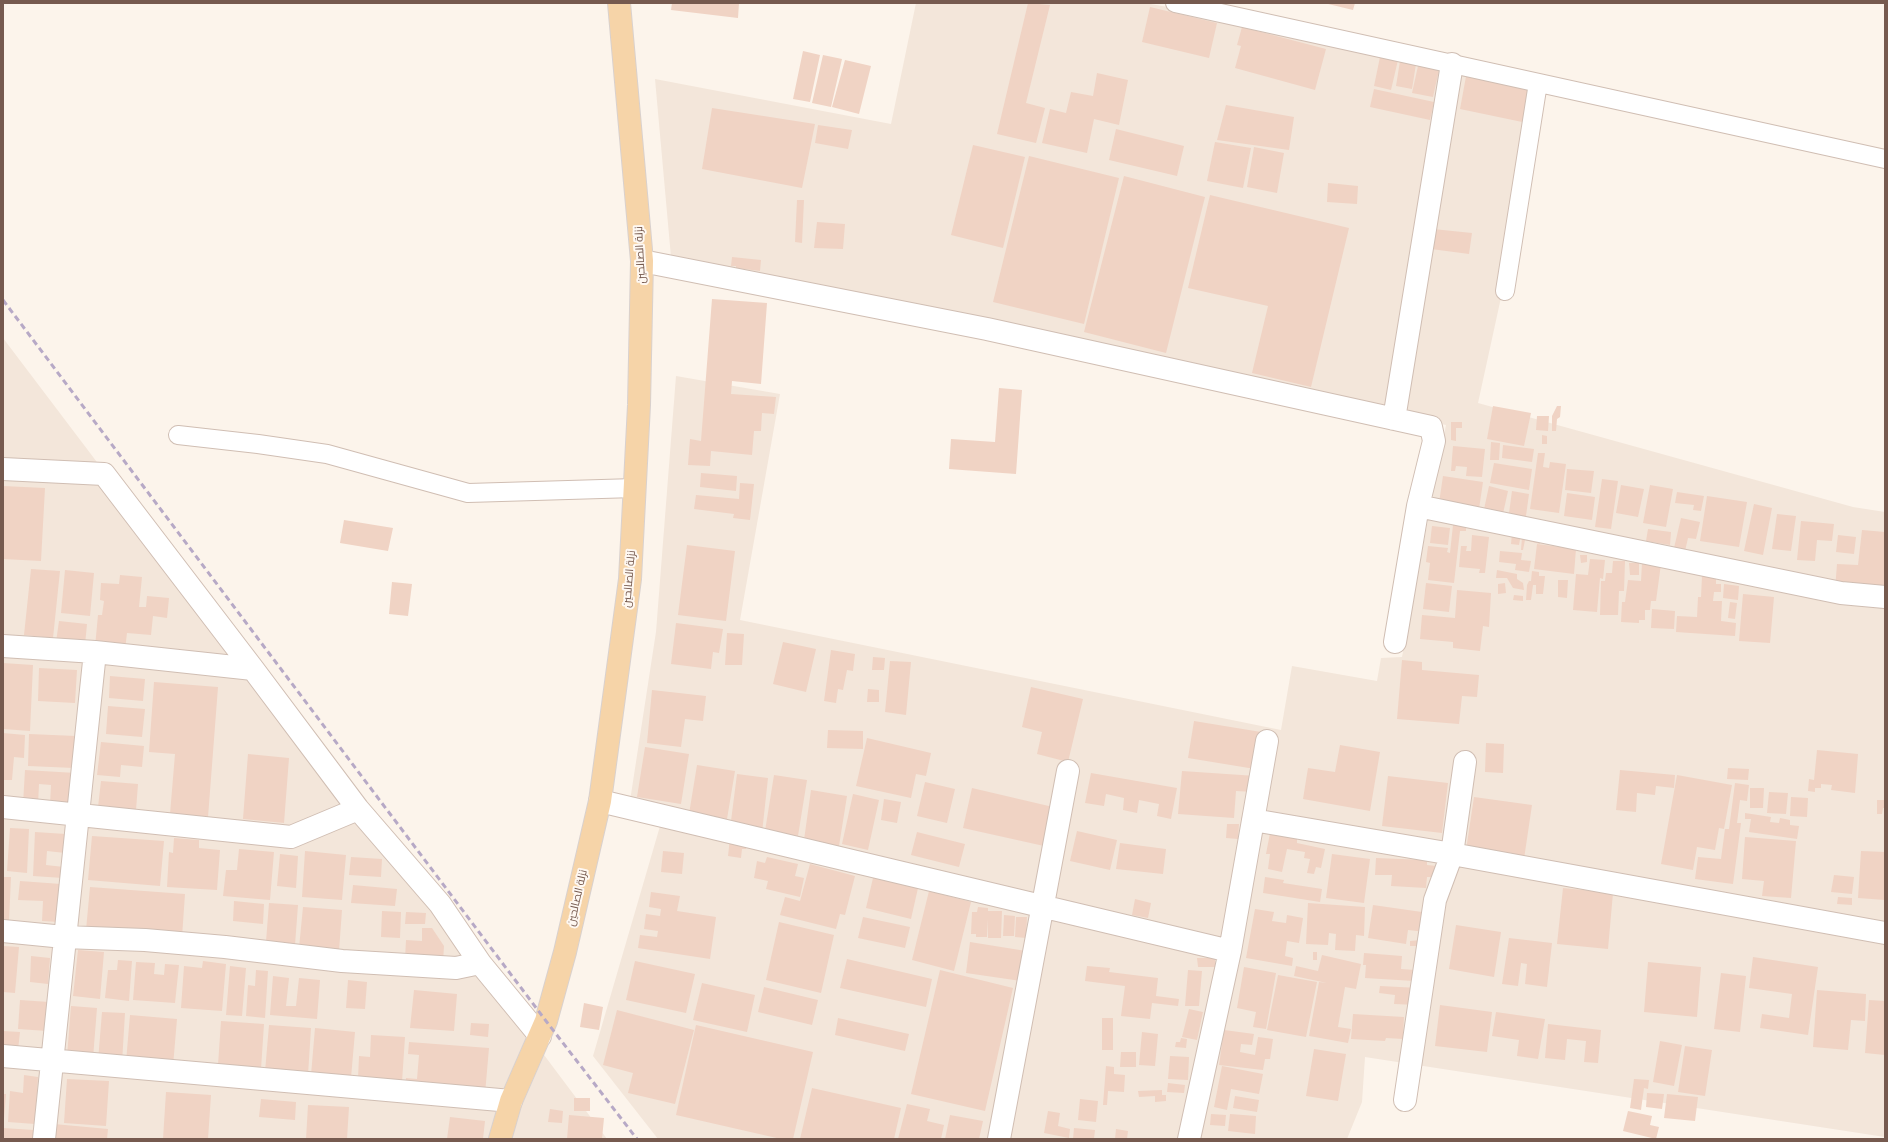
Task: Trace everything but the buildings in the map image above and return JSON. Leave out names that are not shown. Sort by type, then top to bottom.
[{"type":"main road","name":"نزلة الصالحين","points":[[500,1139],[511,1101],[540,1036],[565,952],[600,801],[630,579],[640,405],[642,261],[619,3]]},
{"type":"street","points":[[1394,419],[1452,64]]},
{"type":"street","points":[[642,261],[987,329],[1430,427],[1433,433],[1434,441],[1418,506],[1395,642]]},
{"type":"street","points":[[3,468],[104,474],[253,668],[358,810],[440,904],[480,963],[540,1036]]},
{"type":"street","points":[[1418,506],[1841,593],[1885,597]]},
{"type":"street","points":[[3,646],[95,652],[253,668]]},
{"type":"street","points":[[44,1139],[51,1059],[95,652]]},
{"type":"street","points":[[1189,1139],[1230,951],[1267,741]]},
{"type":"street","points":[[1405,1100],[1435,900],[1452,854],[1465,762]]},
{"type":"street","points":[[999,1139],[1068,771]]},
{"type":"street","points":[[600,801],[1043,905],[1230,951]]},
{"type":"street","points":[[3,807],[291,837],[358,810]]},
{"type":"street","points":[[1253,820],[1452,854],[1885,933]]},
{"type":"street","points":[[3,931],[64,937],[145,940],[217,946],[349,962],[456,968],[480,963]]},
{"type":"street","points":[[3,1056],[51,1059],[511,1101]]},
{"type":"lane","points":[[1175,3],[1885,159]]},
{"type":"lane","points":[[1505,291],[1538,83]]},
{"type":"lane","points":[[178,435],[258,444],[326,454],[468,493],[635,488]]},
{"type":"shaded area","points":[[916,3],[1145,3],[1213,15],[1537,84],[1507,270],[1478,403],[1853,507],[1885,512],[1885,1137],[1365,1057],[1362,1102],[1347,1139],[658,1139],[593,1056],[665,809],[630,801],[656,632],[676,376],[780,394],[740,620],[1281,730],[1292,666],[1377,681],[1381,658],[1402,657],[1446,425],[992,320],[671,257],[655,79],[891,124]]},
{"type":"shaded area","points":[[3,338],[383,840],[607,1139],[3,1139]]},
{"type":"railway","points":[[3,300],[546,1021],[637,1139]]}]
